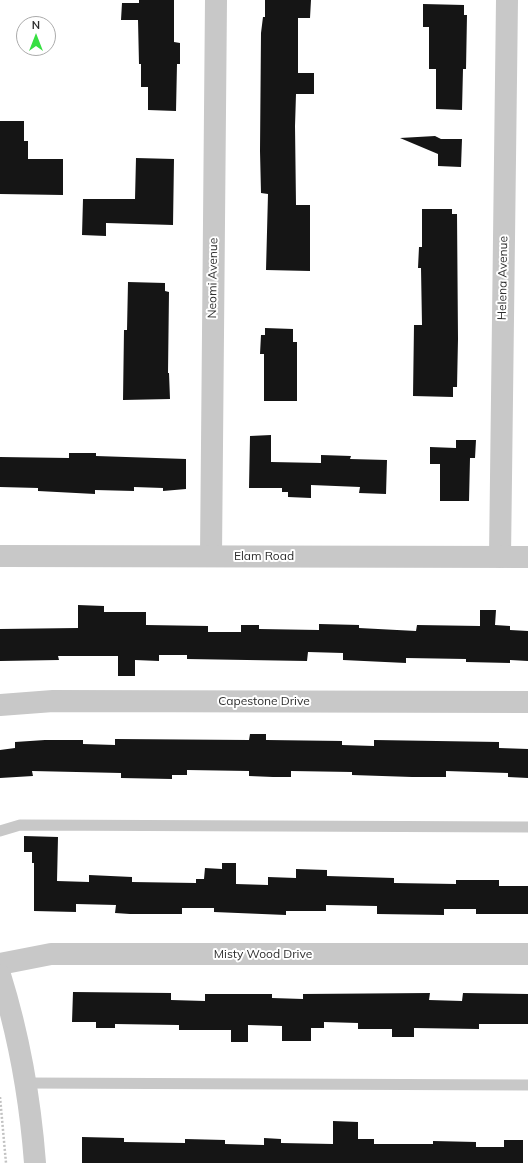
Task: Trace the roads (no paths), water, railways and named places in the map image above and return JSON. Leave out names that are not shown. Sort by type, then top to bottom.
[{"type":"street","name":"Neomi Avenue","points":[[210,556],[216,0]]},
{"type":"street","name":"Helena Avenue","points":[[500,557],[507,0]]},
{"type":"street","name":"Elam Road","points":[[0,556],[528,557]]},
{"type":"street","name":"Capestone Drive","points":[[0,705],[53,700],[528,702]]},
{"type":"street","name":"Misty Wood Drive","points":[[0,964],[51,954],[528,954]]},
{"type":"street","points":[[0,975],[14,1020],[27,1083],[35,1163]]},
{"type":"lane","points":[[0,831],[20,825],[528,827]]},
{"type":"lane","points":[[27,1083],[528,1085]]}]
